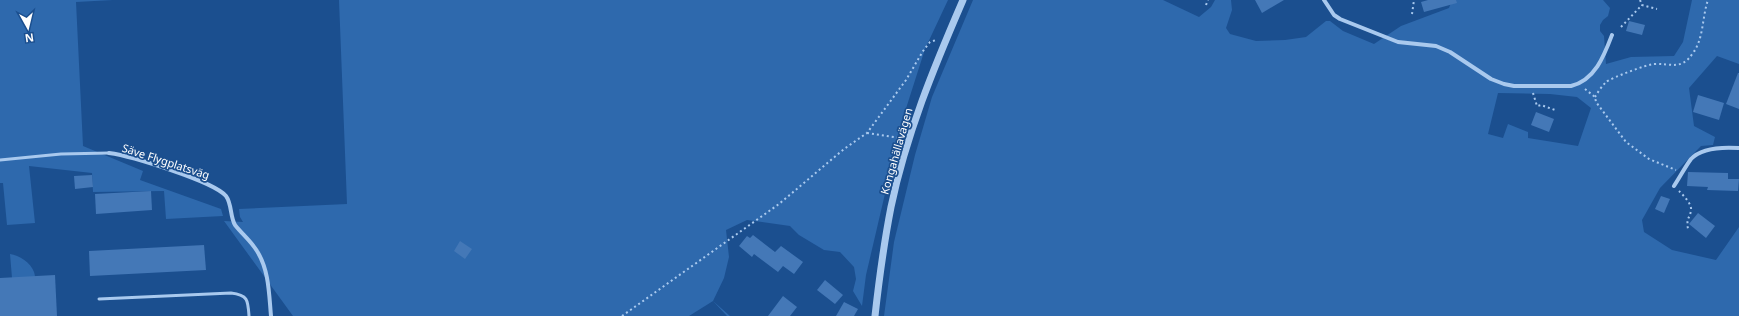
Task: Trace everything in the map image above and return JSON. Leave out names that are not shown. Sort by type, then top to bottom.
[{"type":"street","name":"Kongahällavägen","points":[[875,316],[891,206],[909,140],[945,42],[964,0]]},
{"type":"street","points":[[1324,0],[1334,15],[1344,21],[1398,42],[1436,46],[1450,52],[1491,79],[1514,86],[1571,86],[1580,84],[1588,78],[1597,67],[1612,35]]},
{"type":"street","points":[[1674,186],[1692,158],[1706,151],[1721,147],[1739,148]]},
{"type":"street","name":"Säve Flygplatsväg","points":[[109,153],[137,159],[214,186],[227,198],[233,222],[257,251],[263,263],[268,278],[271,316]]},
{"type":"lane","points":[[0,160],[61,154],[109,153]]},
{"type":"lane","points":[[98,299],[231,292],[245,297],[249,316]]},
{"type":"path","points":[[1206,5],[1208,0]]},
{"type":"path","points":[[1412,14],[1414,0]]},
{"type":"path","points":[[1640,0],[1642,5]]},
{"type":"path","points":[[1595,97],[1605,83],[1613,78],[1624,75],[1645,65],[1655,64],[1676,66],[1688,58],[1694,52],[1700,39],[1708,0]]},
{"type":"path","points":[[1642,5],[1657,9]]},
{"type":"path","points":[[1621,27],[1642,5]]},
{"type":"path","points":[[622,316],[778,204],[844,149],[867,132],[906,80],[930,42],[937,40],[945,42]]},
{"type":"path","points":[[1580,84],[1595,97],[1596,102],[1626,142],[1649,159],[1683,172]]},
{"type":"path","points":[[1532,87],[1537,106],[1541,105],[1555,110]]},
{"type":"path","points":[[867,132],[909,140]]},
{"type":"path","points":[[1674,186],[1683,196],[1691,210],[1687,220],[1688,229]]},
{"type":"shaded area","points":[[0,0],[113,0],[76,2],[83,146],[143,171],[140,180],[221,209],[223,216],[166,219],[164,191],[93,192],[92,173],[29,166],[35,223],[7,225],[3,183],[0,183]]},
{"type":"shaded area","points":[[339,0],[948,0],[925,49],[902,121],[866,275],[862,306],[853,291],[856,279],[854,267],[840,252],[824,250],[799,235],[790,226],[747,220],[726,230],[729,257],[724,278],[713,301],[689,316],[293,316],[224,221],[243,222],[240,217],[239,209],[347,204]]},
{"type":"shaded area","points":[[973,0],[1163,0],[1199,17],[1211,7],[1215,0],[1231,0],[1232,10],[1226,28],[1230,34],[1256,41],[1285,40],[1306,37],[1326,21],[1330,21],[1343,31],[1374,44],[1401,26],[1449,8],[1452,0],[1603,0],[1610,8],[1608,16],[1600,25],[1600,31],[1604,36],[1606,64],[1631,57],[1674,56],[1683,42],[1692,0],[1739,0],[1739,64],[1717,56],[1689,88],[1694,126],[1715,137],[1713,145],[1701,146],[1660,188],[1642,220],[1644,232],[1672,250],[1716,260],[1739,227],[1739,316],[884,316],[894,242],[915,155],[932,97]],"holes":[[[1498,93],[1550,94],[1577,97],[1591,108],[1578,146],[1528,138],[1528,132],[1508,124],[1503,138],[1488,134]]]},
{"type":"shaded area","points":[[10,254],[24,260],[34,272],[37,316],[12,278]]},
{"type":"shaded area","points":[[713,301],[730,316],[727,316]]},
{"type":"building","points":[[1255,0],[1284,0],[1262,13]]},
{"type":"building","points":[[1428,0],[1456,0],[1457,3],[1424,12],[1421,2]]},
{"type":"building","points":[[1629,21],[1645,25],[1642,35],[1626,31]]},
{"type":"building","points":[[1739,73],[1739,109],[1726,104]]},
{"type":"building","points":[[1698,95],[1724,103],[1719,120],[1693,112]]},
{"type":"building","points":[[1536,112],[1554,119],[1549,132],[1531,125]]},
{"type":"building","points":[[1688,172],[1728,173],[1728,179],[1739,179],[1738,191],[1707,190],[1708,187],[1687,186]]},
{"type":"building","points":[[92,175],[93,187],[75,189],[74,176]]},
{"type":"building","points":[[151,191],[152,210],[96,214],[95,194]]},
{"type":"building","points":[[1661,196],[1670,199],[1664,213],[1655,209]]},
{"type":"building","points":[[1698,213],[1715,226],[1706,238],[1689,224]]},
{"type":"building","points":[[753,235],[775,252],[781,246],[803,262],[794,274],[783,266],[778,272],[754,254],[752,257],[739,246],[747,236],[750,238]]},
{"type":"building","points":[[460,241],[472,249],[465,259],[454,251]]},
{"type":"building","points":[[204,245],[206,270],[90,276],[89,251]]},
{"type":"building","points":[[55,275],[57,316],[0,316],[0,278]]},
{"type":"building","points":[[825,280],[843,295],[835,304],[817,290]]},
{"type":"building","points":[[783,296],[797,307],[790,316],[768,316]]},
{"type":"building","points":[[844,302],[858,309],[854,316],[836,316]]}]
